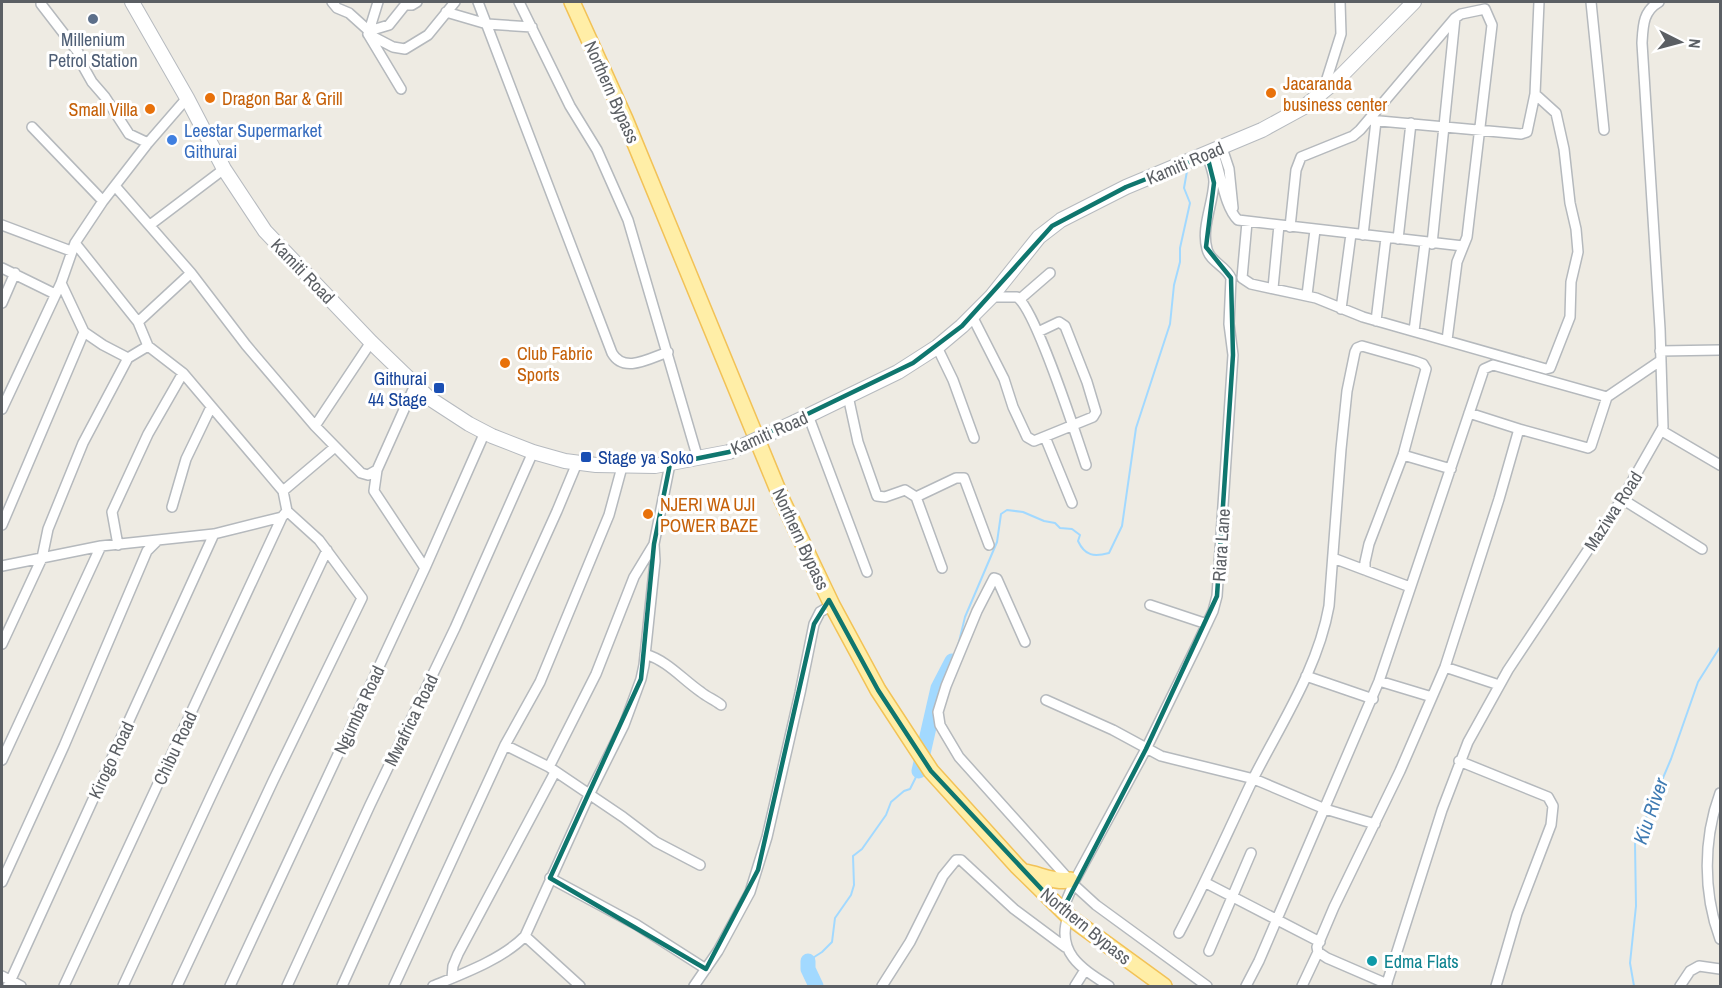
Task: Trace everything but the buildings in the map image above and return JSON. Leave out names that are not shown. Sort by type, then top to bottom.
[{"type":"main road","name":"Kamiti Road","points":[[132,2],[187,98],[224,169],[265,231],[415,385],[448,411],[485,432],[533,452],[577,463],[622,467],[670,464],[729,452],[898,372],[937,347],[972,316],[991,297],[1039,237],[1052,226],[1126,188],[1214,152],[1285,119],[1322,94],[1414,2]]},
{"type":"main road","name":"Northern Bypass","points":[[572,2],[630,130],[782,500],[867,672],[931,771],[1024,872],[1065,913],[1164,987]]},
{"type":"main road","points":[[1024,872],[1071,882]]},
{"type":"street","points":[[332,2],[337,8],[349,13],[369,33],[393,47],[405,49],[428,35],[455,2]]},
{"type":"street","points":[[378,2],[369,33],[401,89]]},
{"type":"street","points":[[369,33],[388,25],[406,3],[412,5],[417,2]]},
{"type":"street","points":[[478,2],[612,353],[622,364],[630,364],[668,352]]},
{"type":"street","points":[[519,2],[570,106],[597,150],[624,210],[698,459]]},
{"type":"street","points":[[1322,94],[1341,34],[1340,2]]},
{"type":"street","points":[[1290,227],[1296,170],[1301,157],[1353,136],[1372,120],[1455,18],[1461,14],[1485,9],[1493,2]]},
{"type":"street","points":[[1372,120],[1446,125],[1521,134],[1527,132],[1535,94],[1539,2]]},
{"type":"street","points":[[1591,2],[1604,130]]},
{"type":"street","name":"Maziwa Road","points":[[1387,985],[1459,760],[1499,685],[1622,499],[1662,431],[1664,419],[1642,43],[1644,21],[1649,10],[1659,2]]},
{"type":"street","points":[[41,4],[78,52],[79,59],[92,82],[105,97],[129,134],[148,143]]},
{"type":"street","points":[[1448,340],[1455,276],[1467,237],[1481,130],[1492,25],[1485,9]]},
{"type":"street","points":[[446,12],[487,24],[531,27]]},
{"type":"street","points":[[1414,331],[1446,125],[1455,18]]},
{"type":"street","points":[[1247,222],[1242,278],[1251,284],[1307,295],[1376,321],[1546,369],[1550,368],[1568,322],[1571,282],[1578,252],[1564,149],[1556,113],[1535,94]]},
{"type":"street","points":[[2,409],[61,283],[73,247],[103,201],[187,98]]},
{"type":"street","points":[[1363,235],[1372,120]]},
{"type":"street","points":[[1398,239],[1411,123]]},
{"type":"street","points":[[32,127],[103,201]]},
{"type":"street","points":[[1214,152],[1228,208],[1232,210],[1236,219],[1463,246]]},
{"type":"street","name":"Riara Lane","points":[[1065,943],[1065,913],[1071,882],[1146,749],[1207,624],[1217,596],[1233,368],[1229,324],[1231,278],[1208,253],[1206,247],[1206,231],[1214,183],[1214,152]]},
{"type":"street","points":[[150,225],[224,169]]},
{"type":"street","points":[[116,186],[191,273],[246,345],[315,426],[361,473],[368,475],[377,470]]},
{"type":"street","points":[[2,225],[73,247],[138,322],[148,346],[183,373],[283,491],[284,514]]},
{"type":"street","points":[[1273,288],[1279,225]]},
{"type":"street","points":[[1307,295],[1315,230]]},
{"type":"street","points":[[1341,309],[1351,234]]},
{"type":"street","points":[[1376,321],[1386,238]]},
{"type":"street","points":[[2,268],[56,294]]},
{"type":"street","points":[[2,303],[15,273]]},
{"type":"street","points":[[138,322],[191,273]]},
{"type":"street","points":[[1020,298],[1050,273]]},
{"type":"street","points":[[61,283],[84,332],[102,345],[128,358]]},
{"type":"street","points":[[991,297],[1020,298],[1038,332],[1086,465]]},
{"type":"street","points":[[972,316],[1004,379],[1026,437],[1034,441],[1095,414],[1095,404],[1063,324],[1059,322],[1038,332]]},
{"type":"street","points":[[2,525],[84,332]]},
{"type":"street","points":[[315,426],[371,342]]},
{"type":"street","points":[[2,644],[42,558],[48,529],[83,443],[128,358],[148,346]]},
{"type":"street","points":[[1179,933],[1206,883],[1317,651],[1326,620],[1347,391],[1355,352],[1359,346],[1415,361],[1426,367],[1403,455],[1369,544],[1365,570]]},
{"type":"street","points":[[937,347],[953,380],[974,438]]},
{"type":"street","points":[[1660,351],[1720,350]]},
{"type":"street","points":[[1469,413],[1588,448],[1591,446],[1607,397],[1660,361]]},
{"type":"street","points":[[1246,987],[1380,681],[1484,369],[1493,365],[1607,397]]},
{"type":"street","points":[[118,544],[112,512],[148,434],[183,373]]},
{"type":"street","points":[[415,385],[377,470],[375,495],[425,568]]},
{"type":"street","points":[[848,396],[858,442],[877,496],[885,497],[905,490],[916,497],[942,568]]},
{"type":"street","points":[[172,507],[186,459],[211,407]]},
{"type":"street","points":[[808,416],[867,573]]},
{"type":"street","points":[[1302,987],[1334,907],[1375,824],[1445,667],[1519,429]]},
{"type":"street","points":[[1662,431],[1720,465]]},
{"type":"street","name":"Ngumba Road","points":[[230,987],[425,568],[485,432]]},
{"type":"street","points":[[1045,437],[1072,503]]},
{"type":"street","points":[[283,491],[335,447]]},
{"type":"street","name":"Mwafrica Road","points":[[287,987],[370,805],[455,628],[533,452]]},
{"type":"street","points":[[1403,455],[1450,469]]},
{"type":"street","points":[[342,987],[577,463]]},
{"type":"street","points":[[433,987],[505,953],[525,936],[589,795],[624,725],[641,679],[655,561],[654,544],[670,464]]},
{"type":"street","points":[[394,987],[505,745],[540,682],[609,515],[622,467]]},
{"type":"street","points":[[916,497],[956,478],[964,478],[989,544]]},
{"type":"street","points":[[1622,499],[1702,549]]},
{"type":"street","points":[[2,566],[101,546],[214,534],[284,514],[314,534],[362,598],[177,987]]},
{"type":"street","name":"Chibu Road","points":[[64,987],[284,514]]},
{"type":"street","name":"Kirogo Road","points":[[10,984],[214,534]]},
{"type":"street","points":[[2,882],[64,746],[147,551],[157,541]]},
{"type":"street","points":[[452,978],[453,966],[458,954],[552,769],[596,674],[634,577],[654,544]]},
{"type":"street","points":[[2,760],[101,546]]},
{"type":"street","points":[[123,987],[327,550]]},
{"type":"street","points":[[1333,558],[1410,587]]},
{"type":"street","points":[[1025,642],[1002,589],[997,579],[994,578],[973,620],[946,686],[938,718],[959,757],[1071,882],[1096,905],[1207,987]]},
{"type":"street","points":[[694,987],[740,910],[754,881],[767,837],[801,693],[814,624],[820,612],[832,605]]},
{"type":"street","points":[[1150,605],[1207,624]]},
{"type":"street","points":[[645,654],[666,664],[699,691],[722,705]]},
{"type":"street","points":[[1445,667],[1499,685]]},
{"type":"street","points":[[1306,676],[1373,699]]},
{"type":"street","points":[[1380,681],[1432,697]]},
{"type":"street","points":[[1046,700],[1113,730],[1161,756],[1254,779],[1325,809],[1375,824]]},
{"type":"street","points":[[505,745],[552,769],[656,842],[700,865]]},
{"type":"street","points":[[1459,760],[1548,797],[1554,806],[1551,825],[1517,914],[1496,987]]},
{"type":"street","points":[[1720,793],[1708,850],[1707,885],[1712,916],[1720,939]]},
{"type":"street","points":[[1209,951],[1251,853]]},
{"type":"street","points":[[882,987],[910,942],[943,876],[956,860],[961,860],[1014,909],[1065,943],[1085,970],[1109,987]]},
{"type":"street","points":[[550,879],[637,925],[706,969]]},
{"type":"street","points":[[1206,883],[1277,920],[1319,947],[1327,958],[1387,985]]},
{"type":"street","points":[[1065,943],[1081,926]]},
{"type":"street","points":[[525,936],[580,987]]},
{"type":"street","points":[[1680,987],[1690,971],[1699,966],[1720,969]]},
{"type":"street","points":[[1075,987],[1085,970]]},
{"type":"street","points":[[2,976],[10,984],[21,987]]},
{"type":"highlighted area","points":[[1207,155],[1214,183],[1206,247],[1231,278],[1233,355],[1217,596],[1146,749],[1062,911],[931,771],[878,690],[829,600],[814,624],[758,870],[706,969],[550,878],[641,679],[654,544],[670,464],[729,452],[913,363],[962,326],[1052,226],[1126,187]]},
{"type":"waterway","points":[[958,646],[965,617],[997,542],[1001,514],[1007,510],[1023,512],[1055,523],[1060,528],[1072,529],[1080,535],[1078,541],[1090,554],[1109,553],[1122,526],[1136,428],[1170,324],[1174,285],[1180,262],[1180,248],[1190,203],[1184,188],[1187,171]]},
{"type":"waterway","name":"Kiu River","points":[[1634,986],[1630,963],[1636,906],[1635,844],[1671,759],[1698,682],[1720,647]]},
{"type":"waterway","points":[[919,771],[938,688],[952,661]]},
{"type":"waterway","points":[[808,961],[832,942],[835,918],[851,895],[854,885],[853,856],[862,849],[886,815],[891,802],[910,789],[919,771]]},
{"type":"waterway","points":[[808,961],[808,969],[816,986]]},
{"type":"place","name":"Millenium Petrol Station","points":[[93,19]]},
{"type":"place","name":"Jacaranda business center","points":[[1271,93]]},
{"type":"place","name":"Dragon Bar & Grill","points":[[210,98]]},
{"type":"place","name":"Small Villa","points":[[150,109]]},
{"type":"place","name":"Leestar Supermarket Githurai","points":[[172,140]]},
{"type":"place","name":"Club Fabric Sports","points":[[505,363]]},
{"type":"place","name":"Githurai 44 Stage","points":[[439,388]]},
{"type":"place","name":"Stage ya Soko","points":[[586,457]]},
{"type":"place","name":"NJERI WA UJI POWER BAZE","points":[[648,514]]},
{"type":"place","name":"Edma Flats","points":[[1372,961]]}]
